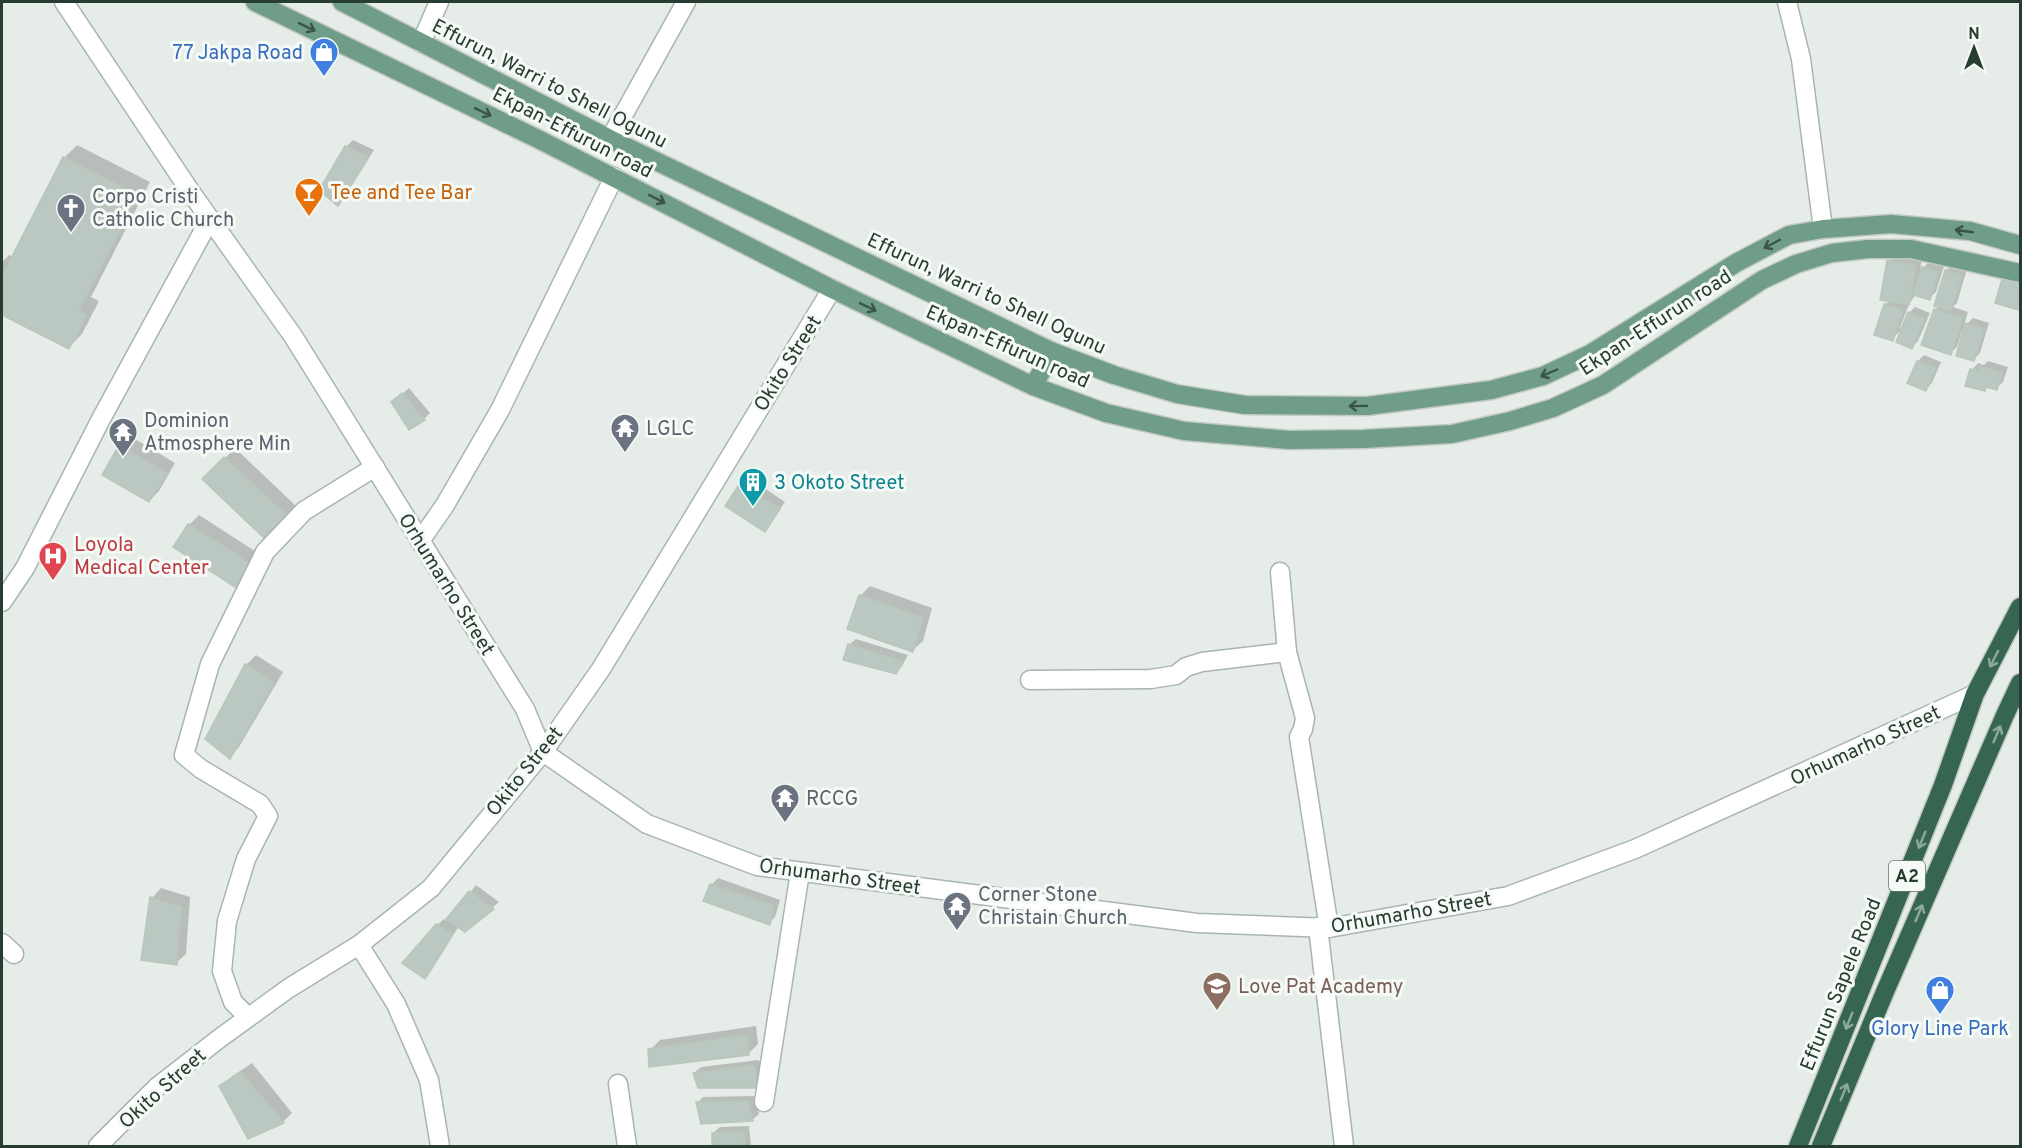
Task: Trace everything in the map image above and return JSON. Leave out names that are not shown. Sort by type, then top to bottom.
[{"type":"highway","name":"Effurun Sapele Road","points":[[1798,1146],[1943,785],[1976,694],[2020,607]]},
{"type":"highway","name":"A2","points":[[1821,1146],[2020,683]]},
{"type":"main road","name":"Ekpan-Effurun road","points":[[255,2],[614,177],[832,289],[1033,386],[1106,413],[1184,430],[1289,440],[1363,439],[1452,434],[1510,421],[1553,408],[1602,385],[1762,280],[1796,264],[1832,253],[1868,249],[1911,249],[2020,273]]},
{"type":"main road","name":"Effurun, Warri to Shell Ogunu","points":[[342,2],[610,139],[1053,352],[1114,375],[1178,394],[1245,405],[1367,406],[1491,390],[1543,376],[1590,354],[1736,263],[1789,235],[1823,229],[1891,224],[1970,231],[2020,245]]},
{"type":"main road","points":[[1033,386],[1053,352]]},
{"type":"street","name":"Orhumarho Street","points":[[64,2],[210,219],[293,336],[525,709],[543,752],[647,824],[758,866],[1197,923],[1323,928],[1508,896],[1635,849],[1976,694]]},
{"type":"street","points":[[421,43],[439,2]]},
{"type":"street","points":[[610,139],[686,2]]},
{"type":"street","points":[[1787,2],[1801,59],[1823,229]]},
{"type":"street","points":[[420,541],[445,505],[500,410],[614,177]]},
{"type":"street","points":[[2,602],[25,568],[101,419],[210,219]]},
{"type":"street","name":"Okito Street","points":[[98,1146],[157,1087],[289,988],[359,945],[430,888],[543,752],[601,669],[832,289]]},
{"type":"street","points":[[248,1017],[233,1002],[222,971],[227,921],[246,859],[268,816],[260,804],[201,769],[184,755],[210,664],[265,552],[304,511],[375,467]]},
{"type":"street","points":[[1280,572],[1287,652],[1305,718],[1299,737],[1323,928],[1344,1146]]},
{"type":"street","points":[[1030,680],[1151,680],[1176,675],[1186,667],[1203,662],[1287,652]]},
{"type":"street","points":[[764,1102],[800,872]]},
{"type":"street","points":[[359,945],[396,1004],[429,1080],[440,1146]]},
{"type":"street","points":[[618,1084],[627,1146]]},
{"type":"building","points":[[345,146],[369,157],[338,206],[319,190]]},
{"type":"building","name":"Corpo Cristi Catholic Church","points":[[63,157],[138,195],[79,311],[87,315],[69,349],[2,315],[2,271],[4,272]]},
{"type":"building","points":[[1887,260],[1916,265],[1909,305],[1880,300]]},
{"type":"building","points":[[1922,267],[1938,272],[1930,300],[1913,295]]},
{"type":"building","points":[[1945,270],[1962,275],[1951,311],[1934,306]]},
{"type":"building","points":[[2002,279],[2020,284],[2018,310],[1995,303]]},
{"type":"building","points":[[1884,304],[1903,310],[1893,341],[1874,335]]},
{"type":"building","points":[[1934,309],[1963,318],[1951,355],[1921,345]]},
{"type":"building","points":[[1908,312],[1924,319],[1912,349],[1896,342]]},
{"type":"building","points":[[1965,323],[1984,329],[1974,361],[1956,356]]},
{"type":"building","points":[[1917,361],[1936,368],[1926,391],[1907,383]]},
{"type":"building","points":[[1980,366],[2002,373],[1997,390],[1986,387],[1985,391],[1965,386],[1970,369],[1979,371]]},
{"type":"building","points":[[402,393],[425,420],[409,430],[391,402]]},
{"type":"building","points":[[119,445],[167,473],[149,502],[102,475]]},
{"type":"building","points":[[224,457],[287,516],[265,539],[202,479]]},
{"type":"building","name":"3 Okoto Street","points":[[740,483],[780,509],[765,532],[725,506]]},
{"type":"building","points":[[188,524],[253,565],[238,589],[173,547]]},
{"type":"building","points":[[859,595],[923,618],[913,652],[847,629]]},
{"type":"building","points":[[848,644],[903,662],[896,674],[843,660]]},
{"type":"building","points":[[245,664],[274,683],[230,759],[205,739]]},
{"type":"building","points":[[710,884],[774,906],[770,925],[703,901]]},
{"type":"building","points":[[469,891],[494,909],[465,932],[446,919]]},
{"type":"building","points":[[150,897],[181,907],[177,965],[141,960]]},
{"type":"building","points":[[436,924],[453,934],[425,979],[402,963]]},
{"type":"building","points":[[747,1035],[749,1055],[649,1067],[648,1049]]},
{"type":"building","points":[[753,1065],[760,1088],[698,1088],[693,1073]]},
{"type":"building","points":[[241,1072],[284,1123],[248,1139],[219,1086]]},
{"type":"building","points":[[748,1101],[753,1121],[701,1124],[696,1102]]},
{"type":"building","points":[[744,1132],[745,1146],[712,1146],[712,1133]]},
{"type":"place","name":"77 Jakpa Road","points":[[324,78]]},
{"type":"place","name":"Tee and Tee Bar","points":[[309,218]]},
{"type":"place","name":"Corpo Cristi Catholic Church","points":[[71,234]]},
{"type":"place","name":"LGLC","points":[[625,454]]},
{"type":"place","name":"Dominion Atmosphere Min","points":[[123,458]]},
{"type":"place","name":"3 Okoto Street","points":[[753,508]]},
{"type":"place","name":"Loyola Medical Center","points":[[53,582]]},
{"type":"place","name":"RCCG","points":[[785,824]]},
{"type":"place","name":"Corner Stone Christain Church","points":[[957,932]]},
{"type":"place","name":"Love Pat Academy","points":[[1217,1012]]},
{"type":"place","name":"Glory Line Park","points":[[1940,1016]]}]
